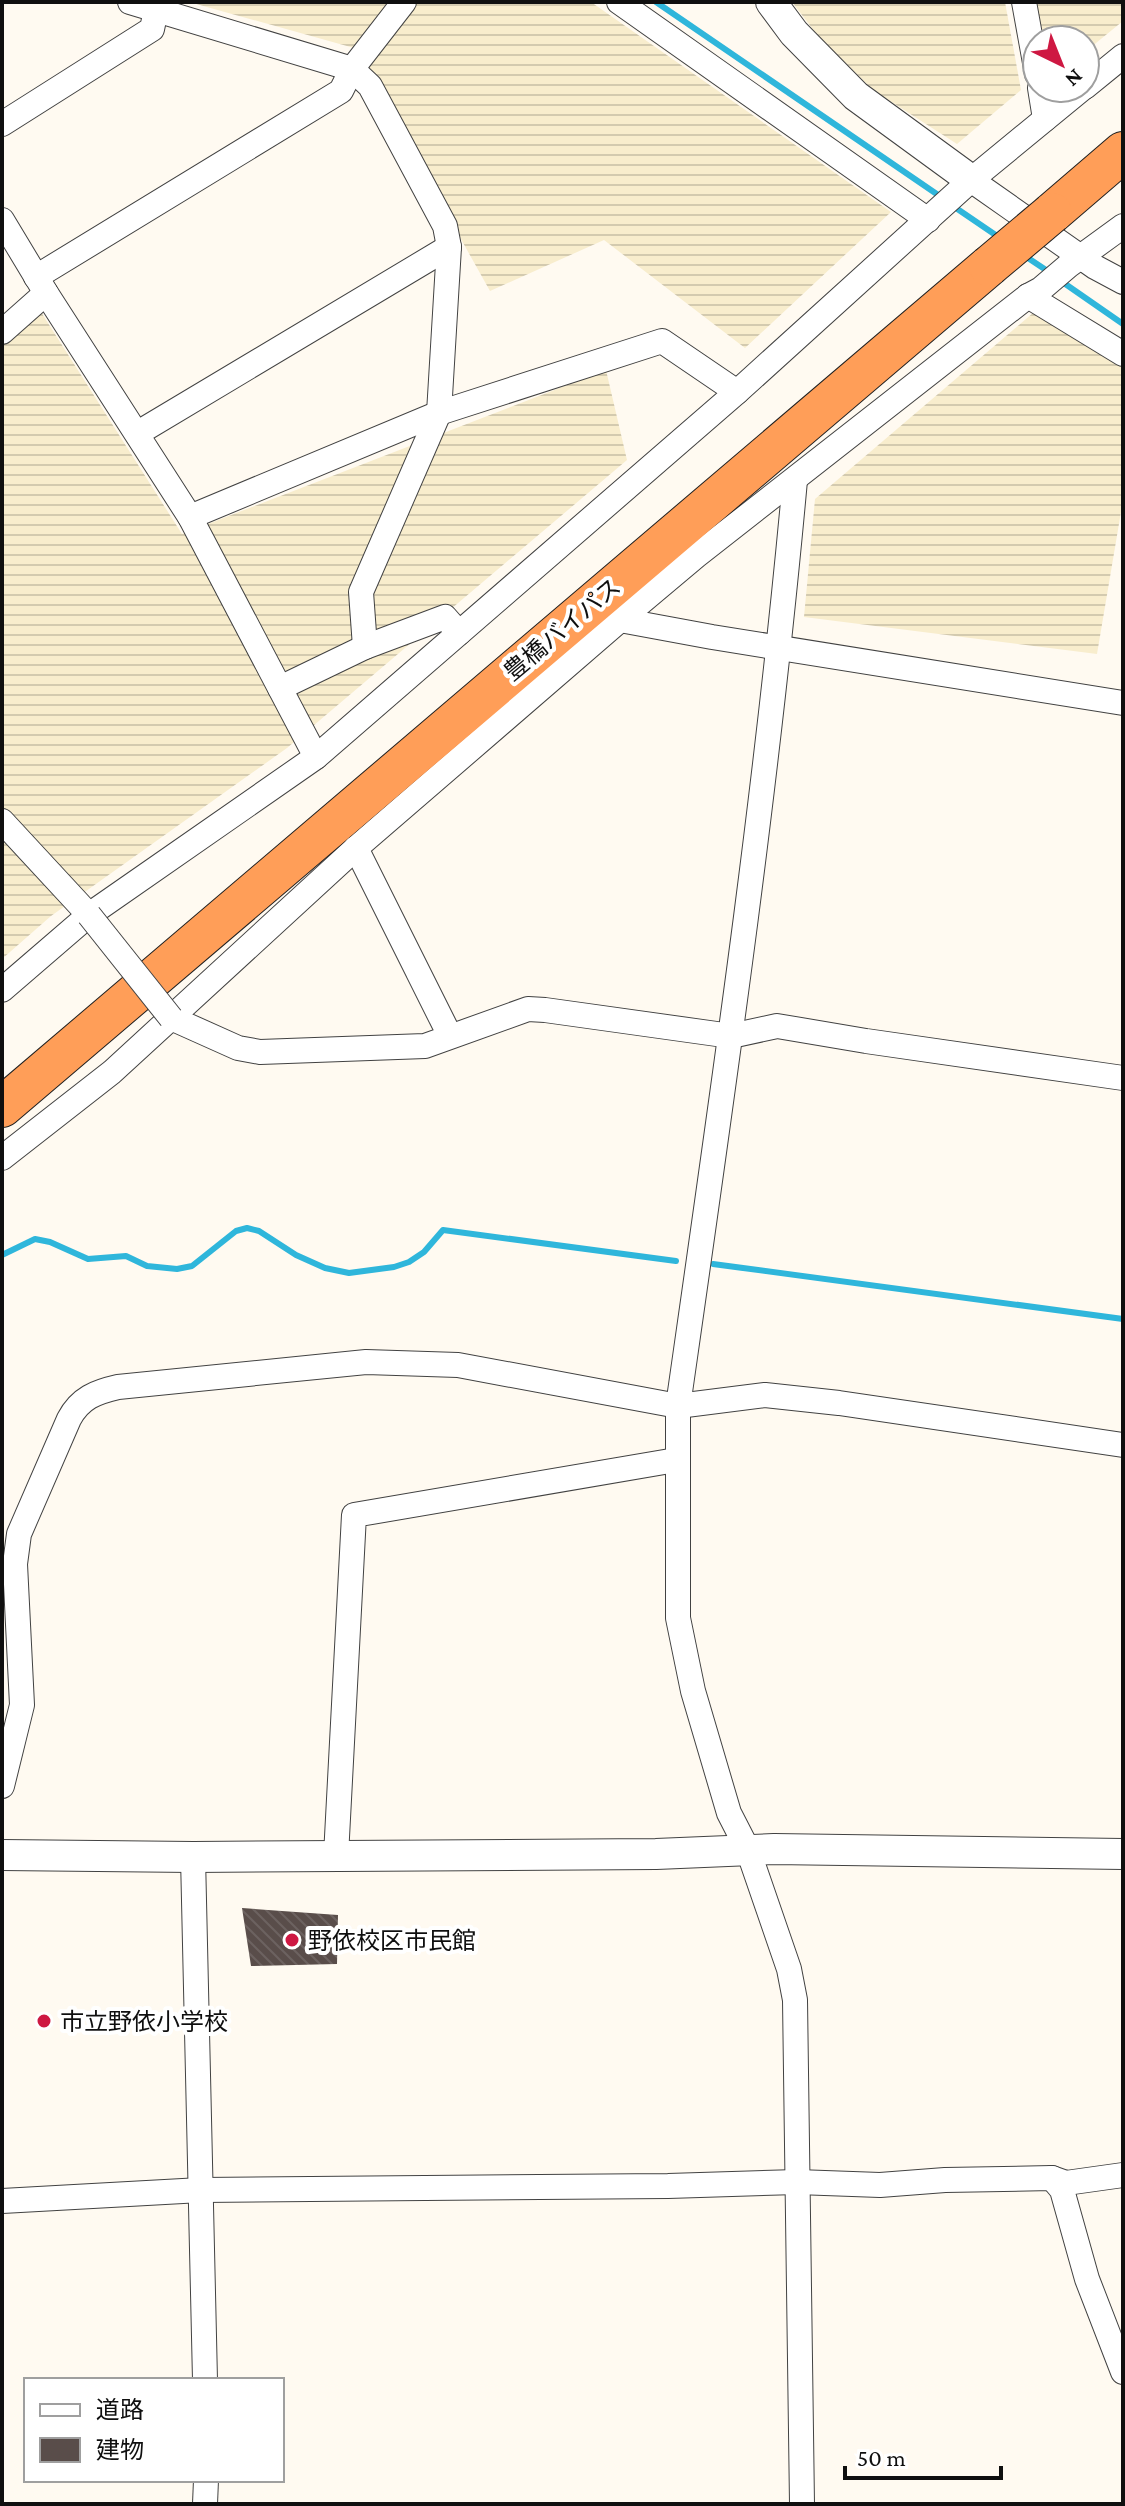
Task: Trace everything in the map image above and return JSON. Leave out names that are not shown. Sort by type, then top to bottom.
[{"type":"highway","name":"豊橋バイパス","points":[[2,1107],[1123,152]]},
{"type":"highway","points":[[2,1074],[104,995],[193,943]]},
{"type":"highway","points":[[2,1119],[74,1046]]},
{"type":"street","points":[[130,2],[352,69],[370,86],[445,226],[449,247],[439,413],[361,592],[365,647]]},
{"type":"street","points":[[2,332],[41,285],[341,91],[352,69],[404,2]]},
{"type":"street","points":[[619,2],[933,215]]},
{"type":"street","points":[[771,2],[794,33],[856,96],[966,185],[1075,261],[1095,267],[1123,282]]},
{"type":"street","points":[[1024,2],[1028,24]]},
{"type":"street","points":[[2,124],[152,29],[156,10]]},
{"type":"street","points":[[1101,73],[1123,56]]},
{"type":"street","points":[[1043,104],[1045,119]]},
{"type":"street","points":[[2,990],[89,915],[316,757],[737,392],[966,185],[1063,104]]},
{"type":"street","points":[[2,220],[190,517],[316,757]]},
{"type":"street","points":[[2,1158],[112,1072],[356,848],[696,556],[1123,226]]},
{"type":"street","points":[[138,433],[449,247]]},
{"type":"street","points":[[1035,292],[1123,354]]},
{"type":"street","points":[[190,517],[439,413],[662,341],[737,392]]},
{"type":"street","points":[[795,480],[780,648],[731,1036],[678,1406],[676,1460],[678,1618],[693,1691],[729,1813],[748,1850],[789,1969],[795,2000],[802,2504]]},
{"type":"street","points":[[280,688],[365,647],[445,617],[459,633]]},
{"type":"street","points":[[620,620],[1123,703]]},
{"type":"street","points":[[2,821],[89,915],[171,1018],[238,1048],[260,1052],[425,1046],[528,1009],[731,1036],[777,1026],[1123,1078]]},
{"type":"street","points":[[356,848],[450,1036]]},
{"type":"street","points":[[2,1786],[22,1705],[8,1564],[75,1409],[93,1393],[118,1387],[366,1362],[458,1365],[678,1406],[765,1395],[1123,1445]]},
{"type":"street","points":[[336,1856],[354,1515],[676,1460]]},
{"type":"street","points":[[2,1855],[656,1854],[748,1850],[1123,1854]]},
{"type":"street","points":[[193,1857],[205,2378]]},
{"type":"street","points":[[2,2201],[201,2190],[797,2182],[880,2185],[1052,2178],[1066,2183],[1123,2175]]},
{"type":"street","points":[[1052,2178],[1062,2190],[1087,2279],[1123,2372]]},
{"type":"street","points":[[205,2504],[206,2482]]},
{"type":"shaded area","points":[[189,2],[591,2],[891,212],[745,348],[604,240],[490,291],[354,48]]},
{"type":"shaded area","points":[[792,2],[1005,2],[1021,90],[957,144],[873,90],[818,36]]},
{"type":"shaded area","points":[[1035,2],[1123,2],[1123,21],[1101,39],[1101,24],[1038,24]]},
{"type":"shaded area","points":[[1040,307],[1123,362],[1123,500],[1097,654],[804,617],[815,499]]},
{"type":"shaded area","points":[[41,312],[182,534],[606,370],[627,460],[287,748],[51,916],[2,959],[2,346]]},
{"type":"building","name":"野依校区市民館","points":[[242,1908],[338,1915],[337,1964],[251,1966]]},
{"type":"waterway","points":[[656,2],[944,199]]},
{"type":"waterway","points":[[953,206],[1000,238]]},
{"type":"waterway","points":[[1025,256],[1049,272]]},
{"type":"waterway","points":[[1061,281],[1123,324]]},
{"type":"waterway","points":[[2,1255],[35,1239],[50,1242],[88,1259],[126,1256],[147,1266],[177,1269],[192,1266],[236,1231],[247,1228],[259,1231],[296,1255],[325,1268],[349,1273],[409,1262],[424,1252],[443,1230],[676,1261]]},
{"type":"waterway","points":[[713,1264],[1123,1319]]},
{"type":"place","name":"野依校区市民館","points":[[292,1940]]},
{"type":"place","name":"市立野依小学校","points":[[44,2021]]}]
